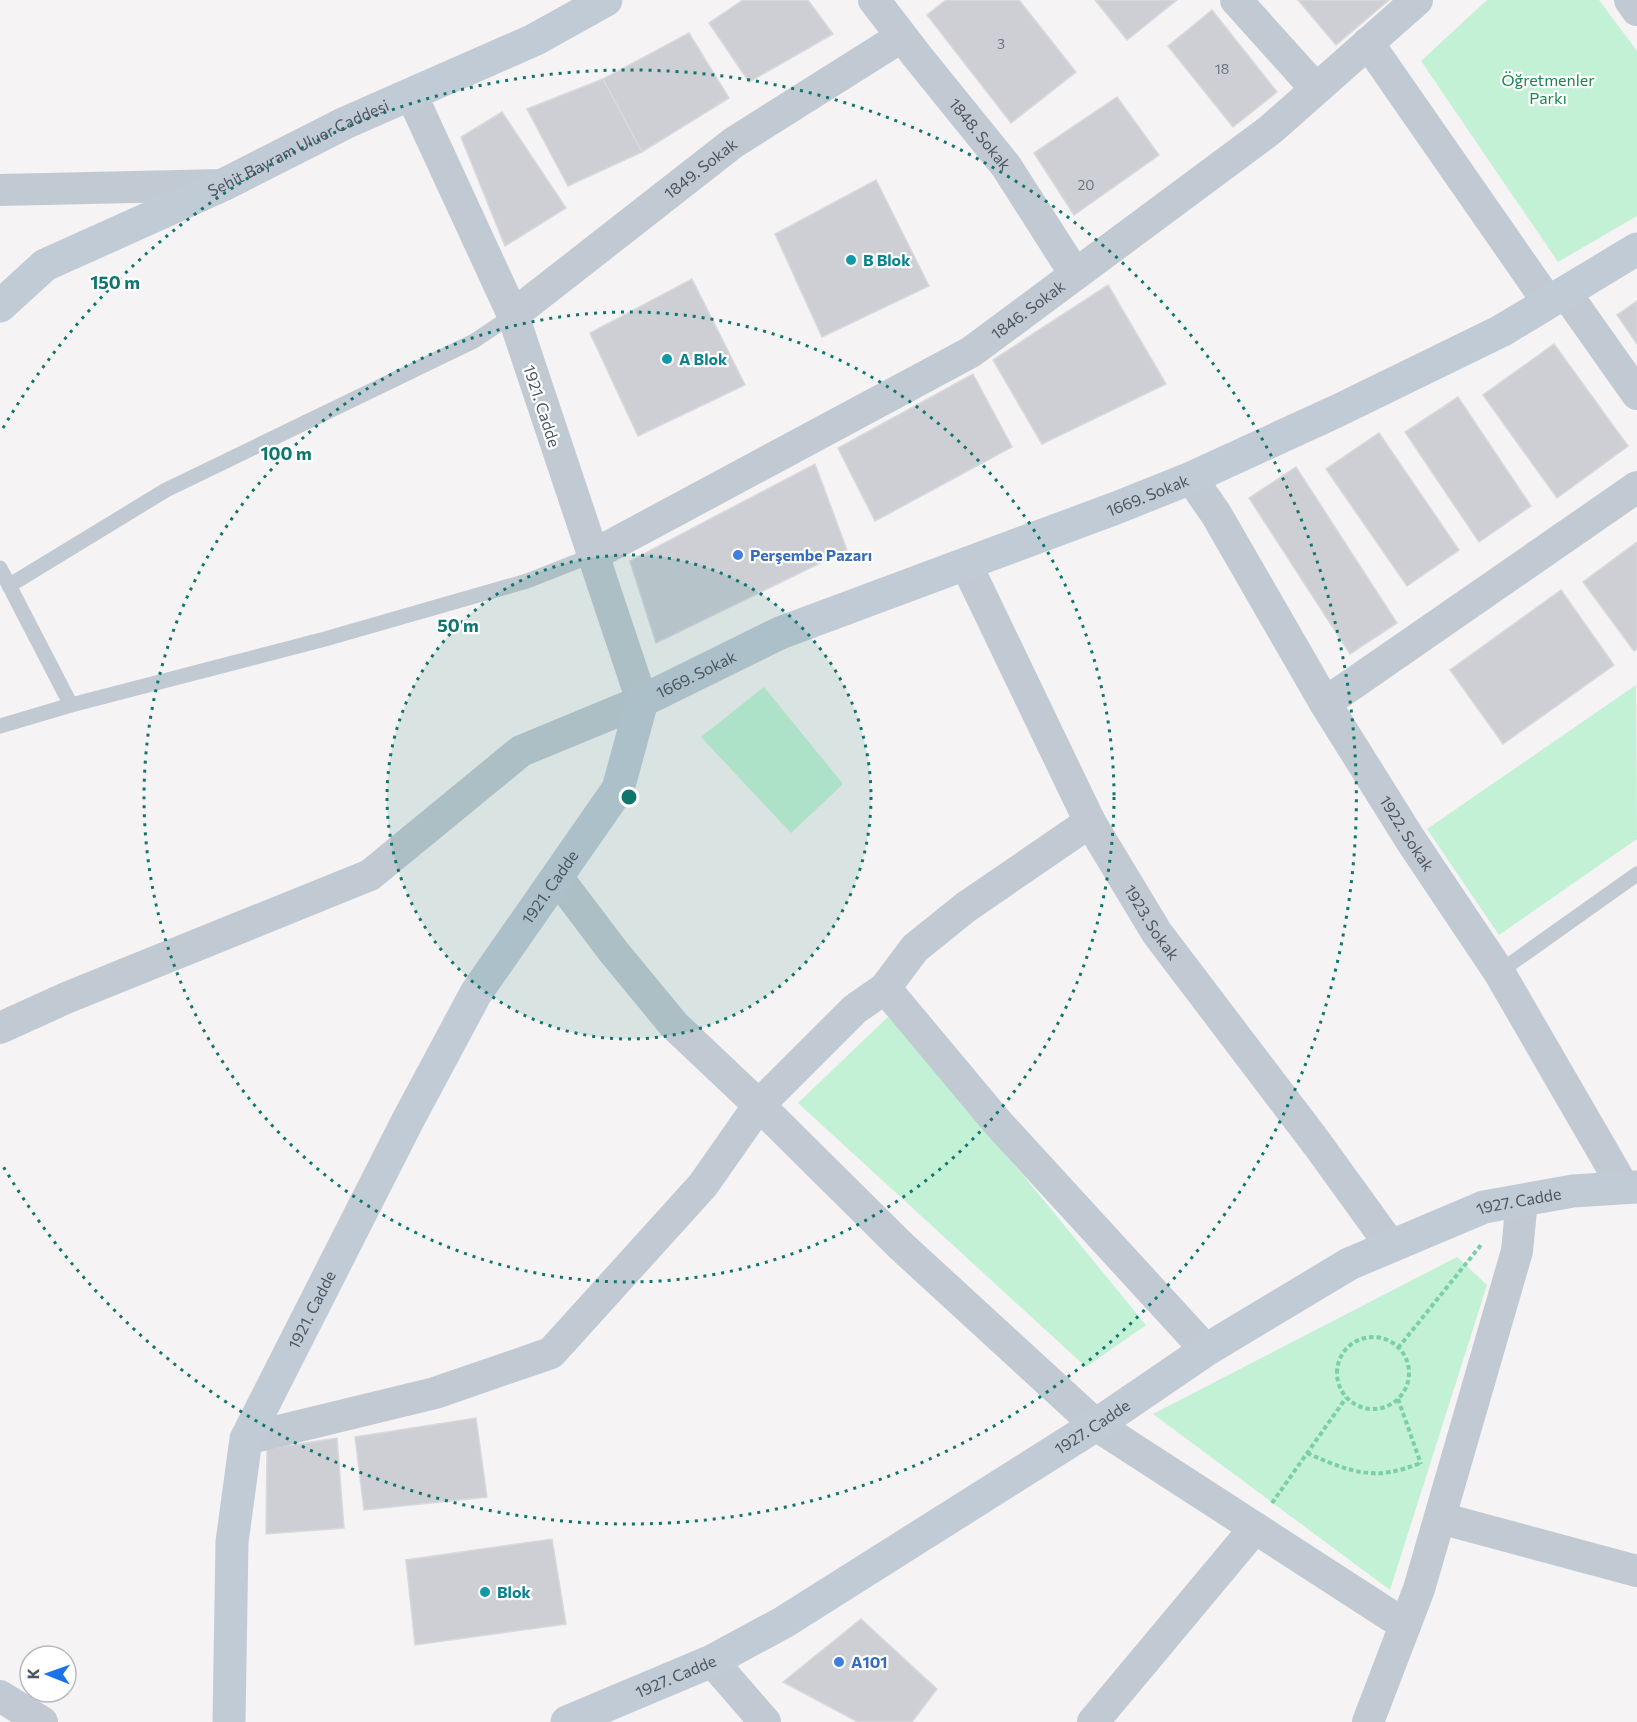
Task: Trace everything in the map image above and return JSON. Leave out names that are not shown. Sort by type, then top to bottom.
[{"type":"street","name":"Şehit Bayram Uluer Caddesi","points":[[0,306],[45,266],[223,184],[345,123],[534,40],[606,0]]},
{"type":"street","name":"1848. Sokak","points":[[874,0],[1006,166],[1075,274]]},
{"type":"street","points":[[1236,0],[1316,89]]},
{"type":"street","name":"1846. Sokak","points":[[593,555],[971,352],[1270,129],[1417,0]]},
{"type":"street","points":[[1630,0],[1637,10]]},
{"type":"street","name":"1849. Sokak","points":[[513,315],[733,143],[902,37]]},
{"type":"street","points":[[1368,43],[1557,297],[1637,394]]},
{"type":"street","name":"1921. Cadde","points":[[229,1722],[232,1542],[246,1439],[408,1120],[476,993],[618,789],[642,701],[513,315],[411,94]]},
{"type":"street","points":[[0,190],[223,184]]},
{"type":"street","name":"1669. Sokak","points":[[642,701],[780,633],[1191,478],[1490,336],[1637,249]]},
{"type":"street","name":"1922. Sokak","points":[[1191,478],[1216,514],[1326,703],[1410,839],[1499,972],[1631,1187]]},
{"type":"street","points":[[1326,703],[1637,486]]},
{"type":"street","name":"1923. Sokak","points":[[966,564],[1090,822],[1157,933],[1318,1144],[1391,1246]]},
{"type":"street","points":[[0,1028],[76,993],[370,875],[521,751],[642,701]]},
{"type":"street","points":[[246,1439],[435,1393],[551,1353],[703,1185],[759,1105],[855,1009],[885,988],[915,948],[966,907],[1090,822]]},
{"type":"street","points":[[557,877],[613,951],[674,1025],[759,1105],[900,1245],[1096,1425],[1405,1625]]},
{"type":"street","points":[[885,988],[997,1122],[1206,1350]]},
{"type":"street","name":"1927. Cadde","points":[[567,1722],[712,1661],[784,1622],[1096,1425],[1206,1350],[1348,1264],[1484,1208],[1573,1191],[1631,1187]]},
{"type":"street","points":[[1368,1722],[1419,1589],[1440,1518],[1517,1251],[1522,1200]]},
{"type":"street","points":[[1440,1518],[1637,1571]]},
{"type":"street","points":[[1093,1722],[1255,1528]]},
{"type":"street","points":[[712,1661],[751,1715]]},
{"type":"street","points":[[0,1696],[42,1722]]},
{"type":"lane","points":[[10,585],[166,490],[474,341],[513,315]]},
{"type":"lane","points":[[0,726],[71,705],[324,639],[527,581],[593,555]]},
{"type":"lane","points":[[0,568],[71,705]]},
{"type":"lane","points":[[1499,972],[1637,874]]},
{"type":"path","points":[[1398,1348],[1488,1238]]},
{"type":"path","points":[[1363,1337],[1376,1337],[1388,1340],[1398,1348],[1409,1368],[1408,1379],[1398,1399],[1389,1406],[1366,1409],[1346,1398],[1339,1388],[1337,1369],[1343,1352],[1352,1343],[1363,1337]]},
{"type":"path","points":[[1255,1528],[1346,1398]]},
{"type":"path","points":[[1398,1399],[1440,1518]]},
{"type":"path","points":[[1306,1453],[1364,1474],[1399,1472],[1420,1463]]},
{"type":"green space","name":"Öğretmenler Parkı","points":[[1487,0],[1599,0],[1637,51],[1637,216],[1558,262],[1421,61]]},
{"type":"green space","points":[[1636,685],[1637,839],[1499,935],[1427,829]]},
{"type":"green space","points":[[764,687],[843,784],[791,833],[701,737]]},
{"type":"green space","points":[[891,1014],[1146,1325],[1086,1367],[798,1103]]},
{"type":"green space","points":[[1457,1257],[1487,1285],[1390,1590],[1153,1414]]},
{"type":"building","points":[[743,0],[808,0],[833,34],[749,82],[709,23]]},
{"type":"building","points":[[946,0],[1019,0],[1076,72],[1011,123],[927,15]]},
{"type":"building","points":[[1095,0],[1177,0],[1127,40]]},
{"type":"building","points":[[1298,0],[1389,0],[1336,45]]},
{"type":"building","points":[[1212,10],[1277,92],[1233,127],[1168,46]]},
{"type":"building","points":[[689,33],[729,98],[642,152],[603,79]]},
{"type":"building","points":[[603,79],[642,152],[568,186],[527,109]]},
{"type":"building","points":[[1117,97],[1159,155],[1074,215],[1034,153]]},
{"type":"building","points":[[502,112],[566,208],[505,246],[461,137]]},
{"type":"building","name":"B Blok","points":[[876,180],[929,286],[822,337],[775,234]]},
{"type":"building","name":"A Blok","points":[[692,279],[745,385],[638,436],[590,333]]},
{"type":"building","points":[[1108,285],[1166,384],[1042,444],[993,360]]},
{"type":"building","points":[[1637,301],[1637,344],[1617,315]]},
{"type":"building","points":[[1554,344],[1628,446],[1557,498],[1483,395]]},
{"type":"building","points":[[973,374],[1012,447],[875,521],[838,448]]},
{"type":"building","points":[[1458,397],[1531,506],[1479,542],[1405,432]]},
{"type":"building","points":[[1379,433],[1459,550],[1407,586],[1326,469]]},
{"type":"building","name":"Perşembe Pazarı","points":[[815,464],[847,550],[656,643],[630,561]]},
{"type":"building","points":[[1296,467],[1397,623],[1350,654],[1249,498]]},
{"type":"building","points":[[1637,542],[1637,649],[1634,651],[1583,582]]},
{"type":"building","points":[[1561,590],[1614,665],[1503,744],[1450,670]]},
{"type":"building","points":[[476,1418],[487,1497],[364,1510],[355,1437]]},
{"type":"building","points":[[337,1438],[344,1528],[266,1534],[267,1449]]},
{"type":"building","name":"Blok","points":[[552,1539],[566,1624],[415,1645],[406,1560]]},
{"type":"building","points":[[861,1619],[937,1689],[912,1722],[858,1722],[783,1682]]},
{"type":"place","name":"B Blok","points":[[851,260]]},
{"type":"place","name":"A Blok","points":[[667,359]]},
{"type":"place","name":"Perşembe Pazarı","points":[[738,555]]},
{"type":"place","name":"Blok","points":[[485,1592]]},
{"type":"place","name":"A101","points":[[839,1662]]}]
